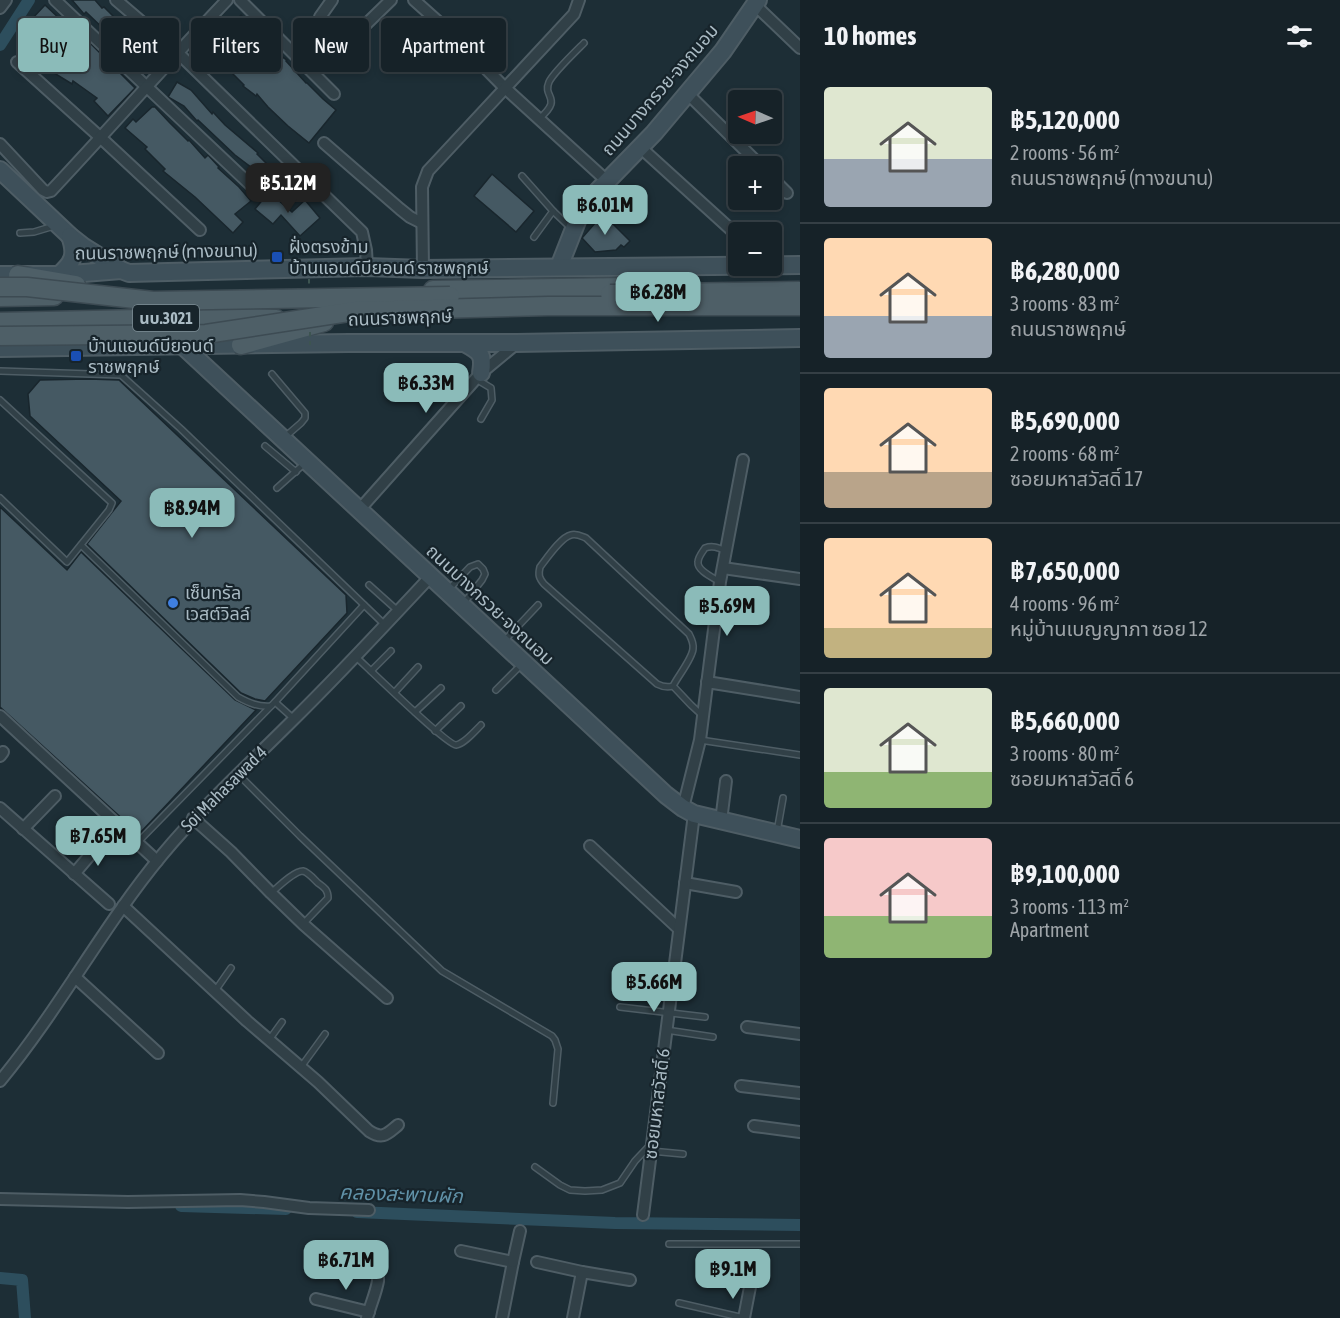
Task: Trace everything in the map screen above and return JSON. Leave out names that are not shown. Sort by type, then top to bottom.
[{"type":"main road","name":"ถนนบางกรวย-จงถนอม","points":[[559,267],[583,206],[654,133],[723,51],[756,3]]},
{"type":"main road","points":[[0,170],[84,247],[121,270]]},
{"type":"main road","points":[[58,275],[69,266],[72,260],[73,245],[65,231]]},
{"type":"main road","name":"ถนนราชพฤกษ์ (ทางขนาน)","points":[[0,275],[58,275],[121,270],[129,273],[367,267],[423,269],[728,266]]},
{"type":"main road","name":"ถนนราชพฤกษ์ (ทางขนาน)","points":[[782,266],[800,266]]},
{"type":"main road","points":[[18,275],[130,295]]},
{"type":"main road","name":"ถนนราชพฤกษ์","points":[[0,297],[800,285]]},
{"type":"main road","points":[[0,287],[27,287],[153,301],[800,291]]},
{"type":"main road","points":[[0,336],[206,334],[355,311],[548,306],[800,306]]},
{"type":"main road","name":"ถนนราชพฤกษ์","points":[[0,322],[235,317],[331,320],[581,313],[800,312]]},
{"type":"main road","points":[[241,345],[331,320]]},
{"type":"main road","points":[[516,343],[800,338]]},
{"type":"main road","name":"นบ.3021","points":[[0,348],[516,343]]},
{"type":"main road","points":[[466,344],[479,351],[483,361],[479,376]]},
{"type":"main road","name":"ถนนบางกรวย-จงถนอม","points":[[183,346],[282,439],[301,467],[360,509],[666,795],[688,811],[800,838]]},
{"type":"street","points":[[0,8],[6,0]]},
{"type":"street","points":[[55,0],[257,191]]},
{"type":"street","points":[[116,0],[137,18]]},
{"type":"street","points":[[179,50],[227,0]]},
{"type":"street","points":[[240,0],[334,94]]},
{"type":"street","points":[[320,17],[332,0]]},
{"type":"street","points":[[369,21],[391,0]]},
{"type":"street","points":[[414,0],[434,18]]},
{"type":"street","points":[[423,269],[422,187],[428,171],[574,15],[579,0]]},
{"type":"street","points":[[756,3],[800,48]]},
{"type":"street","points":[[179,54],[362,232],[367,267]]},
{"type":"street","points":[[17,62],[200,230]]},
{"type":"street","points":[[0,144],[43,190],[51,191],[159,72]]},
{"type":"street","points":[[489,72],[607,181]]},
{"type":"street","points":[[687,93],[750,156]]},
{"type":"street","points":[[324,143],[400,209],[422,224]]},
{"type":"street","points":[[640,147],[728,227]]},
{"type":"street","points":[[782,188],[787,193]]},
{"type":"street","points":[[360,509],[479,376],[516,343]]},
{"type":"street","name":"ซอยมหาสวัสดิ์ 6","points":[[643,1215],[685,883],[688,811],[700,740],[720,582],[743,460]]},
{"type":"street","points":[[723,568],[800,579]]},
{"type":"street","name":"Soi Mahasawad 4","points":[[0,1081],[123,906],[193,818],[294,719],[431,576]]},
{"type":"street","points":[[707,682],[800,697]]},
{"type":"street","points":[[0,717],[157,861]]},
{"type":"street","points":[[721,820],[726,781]]},
{"type":"street","points":[[23,829],[55,796]]},
{"type":"street","points":[[0,808],[109,904]]},
{"type":"street","points":[[193,818],[231,852],[303,924],[387,998]]},
{"type":"street","points":[[74,874],[102,842]]},
{"type":"street","points":[[590,846],[679,928]]},
{"type":"street","points":[[685,883],[736,892]]},
{"type":"street","points":[[123,906],[369,1131],[382,1136],[398,1125]]},
{"type":"street","points":[[75,977],[158,1053]]},
{"type":"street","points":[[747,1027],[800,1034]]},
{"type":"street","points":[[741,1086],[800,1093]]},
{"type":"street","points":[[754,1126],[800,1132]]},
{"type":"street","points":[[0,1200],[107,1202],[240,1200],[309,1209],[369,1210]]},
{"type":"street","points":[[502,1318],[520,1231]]},
{"type":"street","points":[[461,1251],[513,1262]]},
{"type":"street","points":[[316,1299],[368,1315],[378,1279],[377,1271],[366,1263],[333,1254]]},
{"type":"street","points":[[537,1262],[630,1280]]},
{"type":"street","points":[[573,1318],[582,1272]]},
{"type":"street","points":[[744,1318],[750,1287]]},
{"type":"lane","points":[[539,119],[549,110],[551,104],[552,98],[548,87],[551,78],[584,43]]},
{"type":"lane","points":[[522,176],[573,230]]},
{"type":"lane","points":[[534,237],[553,211]]},
{"type":"lane","points":[[20,233],[65,231]]},
{"type":"lane","points":[[0,370],[121,375],[182,429],[385,625]]},
{"type":"lane","points":[[272,374],[304,413],[305,418],[282,439]]},
{"type":"lane","points":[[479,376],[491,388],[492,400],[481,419]]},
{"type":"lane","points":[[0,400],[111,503],[109,510],[67,562],[0,498]]},
{"type":"lane","points":[[265,446],[301,467],[277,488]]},
{"type":"lane","points":[[577,534],[586,538],[689,634],[693,641],[693,649],[673,686],[663,687],[657,684],[539,578],[540,567],[564,538],[577,534]]},
{"type":"lane","points":[[81,545],[238,697],[253,705],[273,704],[294,719]]},
{"type":"lane","points":[[720,582],[701,569],[698,561],[705,548],[714,546],[726,551]]},
{"type":"lane","points":[[447,591],[470,567],[478,564],[485,574],[483,580],[462,606]]},
{"type":"lane","points":[[369,585],[398,611]]},
{"type":"lane","points":[[138,843],[273,704],[364,605]]},
{"type":"lane","points":[[502,643],[538,605]]},
{"type":"lane","points":[[716,616],[751,621]]},
{"type":"lane","points":[[371,671],[391,651]]},
{"type":"lane","points":[[355,656],[452,744],[457,745],[481,725]]},
{"type":"lane","points":[[496,690],[524,663]]},
{"type":"lane","points":[[395,693],[418,667]]},
{"type":"lane","points":[[673,686],[703,716]]},
{"type":"lane","points":[[415,712],[441,688]]},
{"type":"lane","points":[[435,731],[461,706]]},
{"type":"lane","points":[[700,740],[800,755]]},
{"type":"lane","points":[[238,774],[442,971],[552,1036],[558,1049],[553,1103]]},
{"type":"lane","points":[[776,833],[783,798]]},
{"type":"lane","points":[[271,893],[301,871],[326,889],[328,898],[303,924]]},
{"type":"lane","points":[[215,992],[231,968]]},
{"type":"lane","points":[[620,1007],[705,1017]]},
{"type":"lane","points":[[269,1040],[282,1022]]},
{"type":"lane","points":[[666,1030],[713,1037]]},
{"type":"lane","points":[[301,1067],[325,1034]]},
{"type":"lane","points":[[535,1167],[570,1190],[602,1190],[620,1183],[635,1161],[652,1147],[683,1154]]},
{"type":"lane","points":[[669,1244],[800,1244]]},
{"type":"lane","points":[[679,1302],[744,1318]]},
{"type":"building","points":[[72,0],[95,0],[115,18],[101,18],[101,26],[86,12],[84,14]]},
{"type":"building","points":[[45,5],[59,18],[33,18]]},
{"type":"building","points":[[89,43],[101,54],[101,72],[119,72],[135,88],[108,116],[94,101],[97,98],[73,81],[72,84],[54,73],[89,72]]},
{"type":"building","points":[[281,56],[287,60],[293,72],[296,72],[336,110],[309,143],[288,126],[257,94],[256,96],[231,72],[281,72]]},
{"type":"building","points":[[177,82],[191,90],[212,114],[213,112],[258,153],[274,171],[269,176],[275,182],[268,189],[250,171],[252,168],[197,121],[184,106],[168,97]]},
{"type":"building","points":[[152,107],[155,107],[205,158],[208,155],[251,201],[235,214],[243,222],[233,233],[163,171],[165,169],[145,149],[147,147],[125,128],[133,119],[136,122]]},
{"type":"building","points":[[492,174],[534,211],[516,232],[474,196]]},
{"type":"building","points":[[269,192],[292,212],[305,200],[320,218],[300,236],[281,215],[273,224],[255,209]]},
{"type":"building","points":[[603,214],[630,241],[624,247],[621,245],[616,250],[595,252],[582,238]]},
{"type":"building","points":[[40,380],[119,380],[346,595],[347,613],[265,701],[241,693],[87,544],[121,501],[30,416],[28,394]]},
{"type":"building","points":[[0,507],[67,570],[81,552],[235,700],[256,710],[139,834],[0,707]]},
{"type":"waterway","points":[[0,45],[29,0]]},
{"type":"waterway","name":"คลองสะพานผัก","points":[[181,1206],[286,1209]]},
{"type":"waterway","name":"คลองสะพานผัก","points":[[357,1212],[615,1223],[800,1225]]},
{"type":"waterway","points":[[0,1278],[22,1280],[25,1318]]},
{"type":"place","name":"ฝั่งตรงข้าม บ้านแอนด์บียอนด์ ราชพฤกษ์","points":[[277,257]]},
{"type":"place","name":"บ้านแอนด์บียอนด์ ราชพฤกษ์","points":[[76,356]]},
{"type":"place","name":"เซ็นทรัล เวสต์วิลล์","points":[[173,603]]}]
